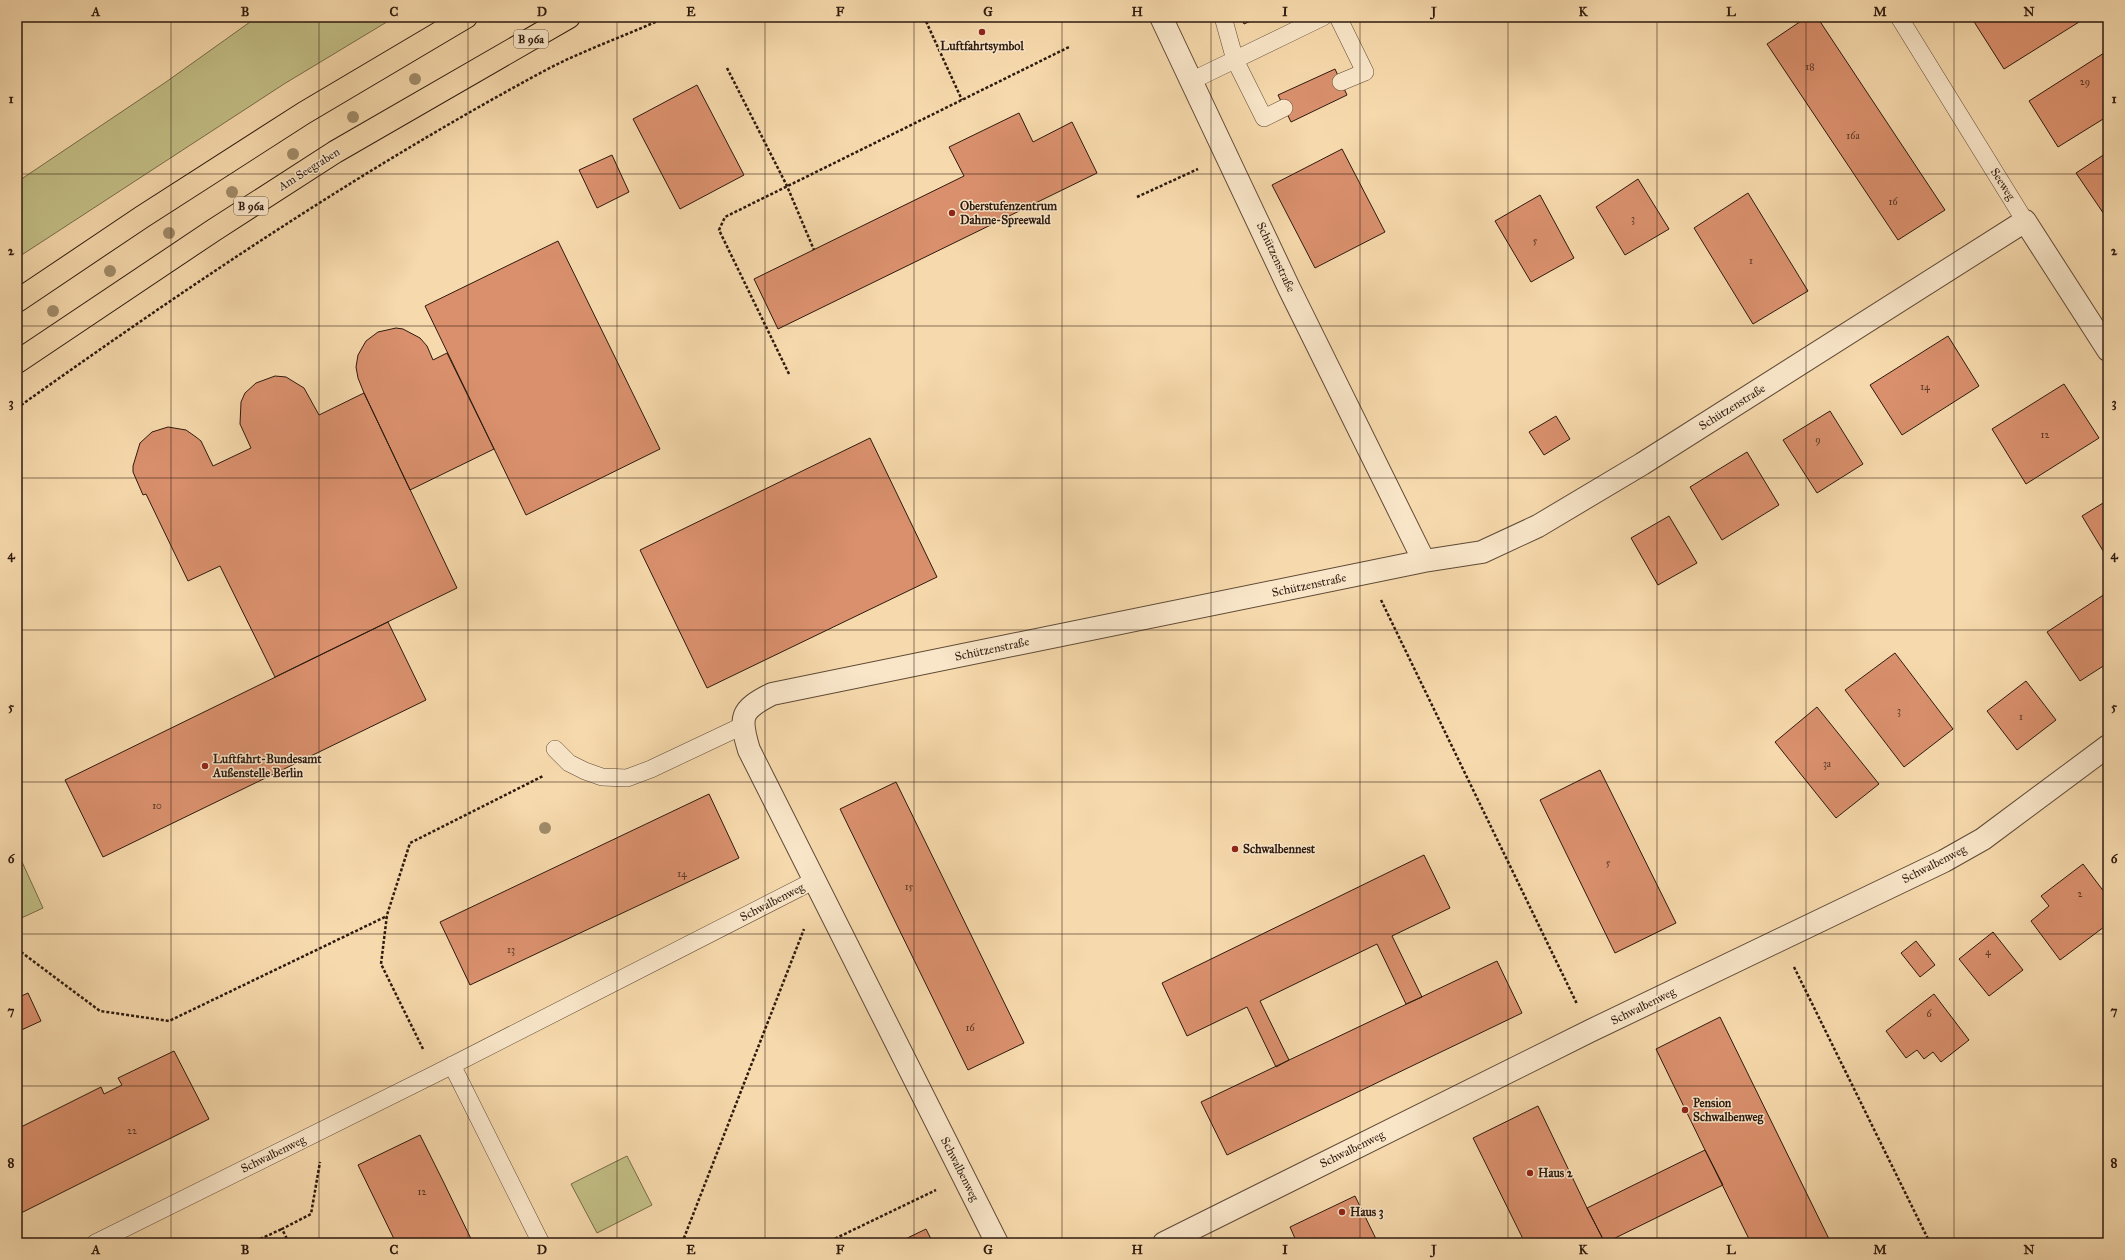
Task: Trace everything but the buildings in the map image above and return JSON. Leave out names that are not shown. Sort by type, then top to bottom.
[{"type":"main road","points":[[17,301],[142,217],[304,113],[466,17]]},
{"type":"main road","name":"Am Seegraben","points":[[17,362],[214,230],[335,152],[569,17]]},
{"type":"street","name":"Schützenstraße","points":[[1161,17],[1290,288],[1424,560]]},
{"type":"street","name":"Schützenstraße","points":[[742,726],[746,715],[754,704],[772,694],[1367,573],[1424,560],[1482,552],[1538,526],[1642,464],[2025,221]]},
{"type":"street","name":"Seeweg","points":[[2025,221],[2108,350]]},
{"type":"street","points":[[742,726],[749,750],[818,884]]},
{"type":"street","name":"Schwalbenweg","points":[[1164,1243],[1590,1031],[1944,861],[1983,839],[2108,746]]},
{"type":"street","name":"Schwalbenweg","points":[[818,884],[997,1243]]},
{"type":"lane","points":[[1223,17],[1235,60],[1264,118],[1284,108]]},
{"type":"lane","points":[[1191,81],[1323,17]]},
{"type":"lane","points":[[1338,17],[1365,72],[1341,82]]},
{"type":"lane","name":"Seeweg","points":[[1899,17],[2025,221]]},
{"type":"lane","points":[[555,749],[569,763],[602,777],[627,778],[651,769],[742,726]]},
{"type":"lane","name":"Schwalbenweg","points":[[95,1243],[818,884]]},
{"type":"lane","points":[[452,1065],[542,1243]]},
{"type":"path","points":[[17,408],[129,328],[271,234],[419,142],[546,70],[666,17]]},
{"type":"path","points":[[924,17],[962,100]]},
{"type":"path","points":[[789,374],[719,230],[724,217],[1069,47]]},
{"type":"path","points":[[727,68],[787,186],[814,250]]},
{"type":"path","points":[[1137,196],[1228,155]]},
{"type":"path","points":[[1367,573],[1590,1031]]},
{"type":"path","points":[[435,1074],[381,964],[387,916],[410,844],[569,763]]},
{"type":"path","points":[[682,1243],[818,884]]},
{"type":"path","points":[[17,949],[100,1011],[169,1022],[387,916]]},
{"type":"path","points":[[1780,940],[1930,1243]]},
{"type":"path","points":[[251,1243],[311,1214],[325,1128]]},
{"type":"path","points":[[826,1243],[964,1176]]},
{"type":"path","points":[[282,1229],[289,1243]]},
{"type":"shaded area","points":[[257,17],[395,17],[284,84],[17,258],[17,182],[166,82]]},
{"type":"shaded area","points":[[17,851],[43,908],[17,920]]},
{"type":"shaded area","points":[[627,1156],[652,1205],[597,1233],[571,1184]]},
{"type":"place","name":"Luftfahrtsymbol","points":[[982,32]]},
{"type":"place","name":"Oberstufenzentrum Dahme-Spreewald","points":[[952,213]]},
{"type":"place","name":"Luftfahrt-Bundesamt Außenstelle Berlin","points":[[205,766]]},
{"type":"place","name":"Schwalbennest","points":[[1235,849]]},
{"type":"place","name":"Pension Schwalbenweg","points":[[1685,1110]]},
{"type":"place","name":"Haus 2","points":[[1530,1173]]},
{"type":"place","name":"Haus 3","points":[[1342,1212]]}]
